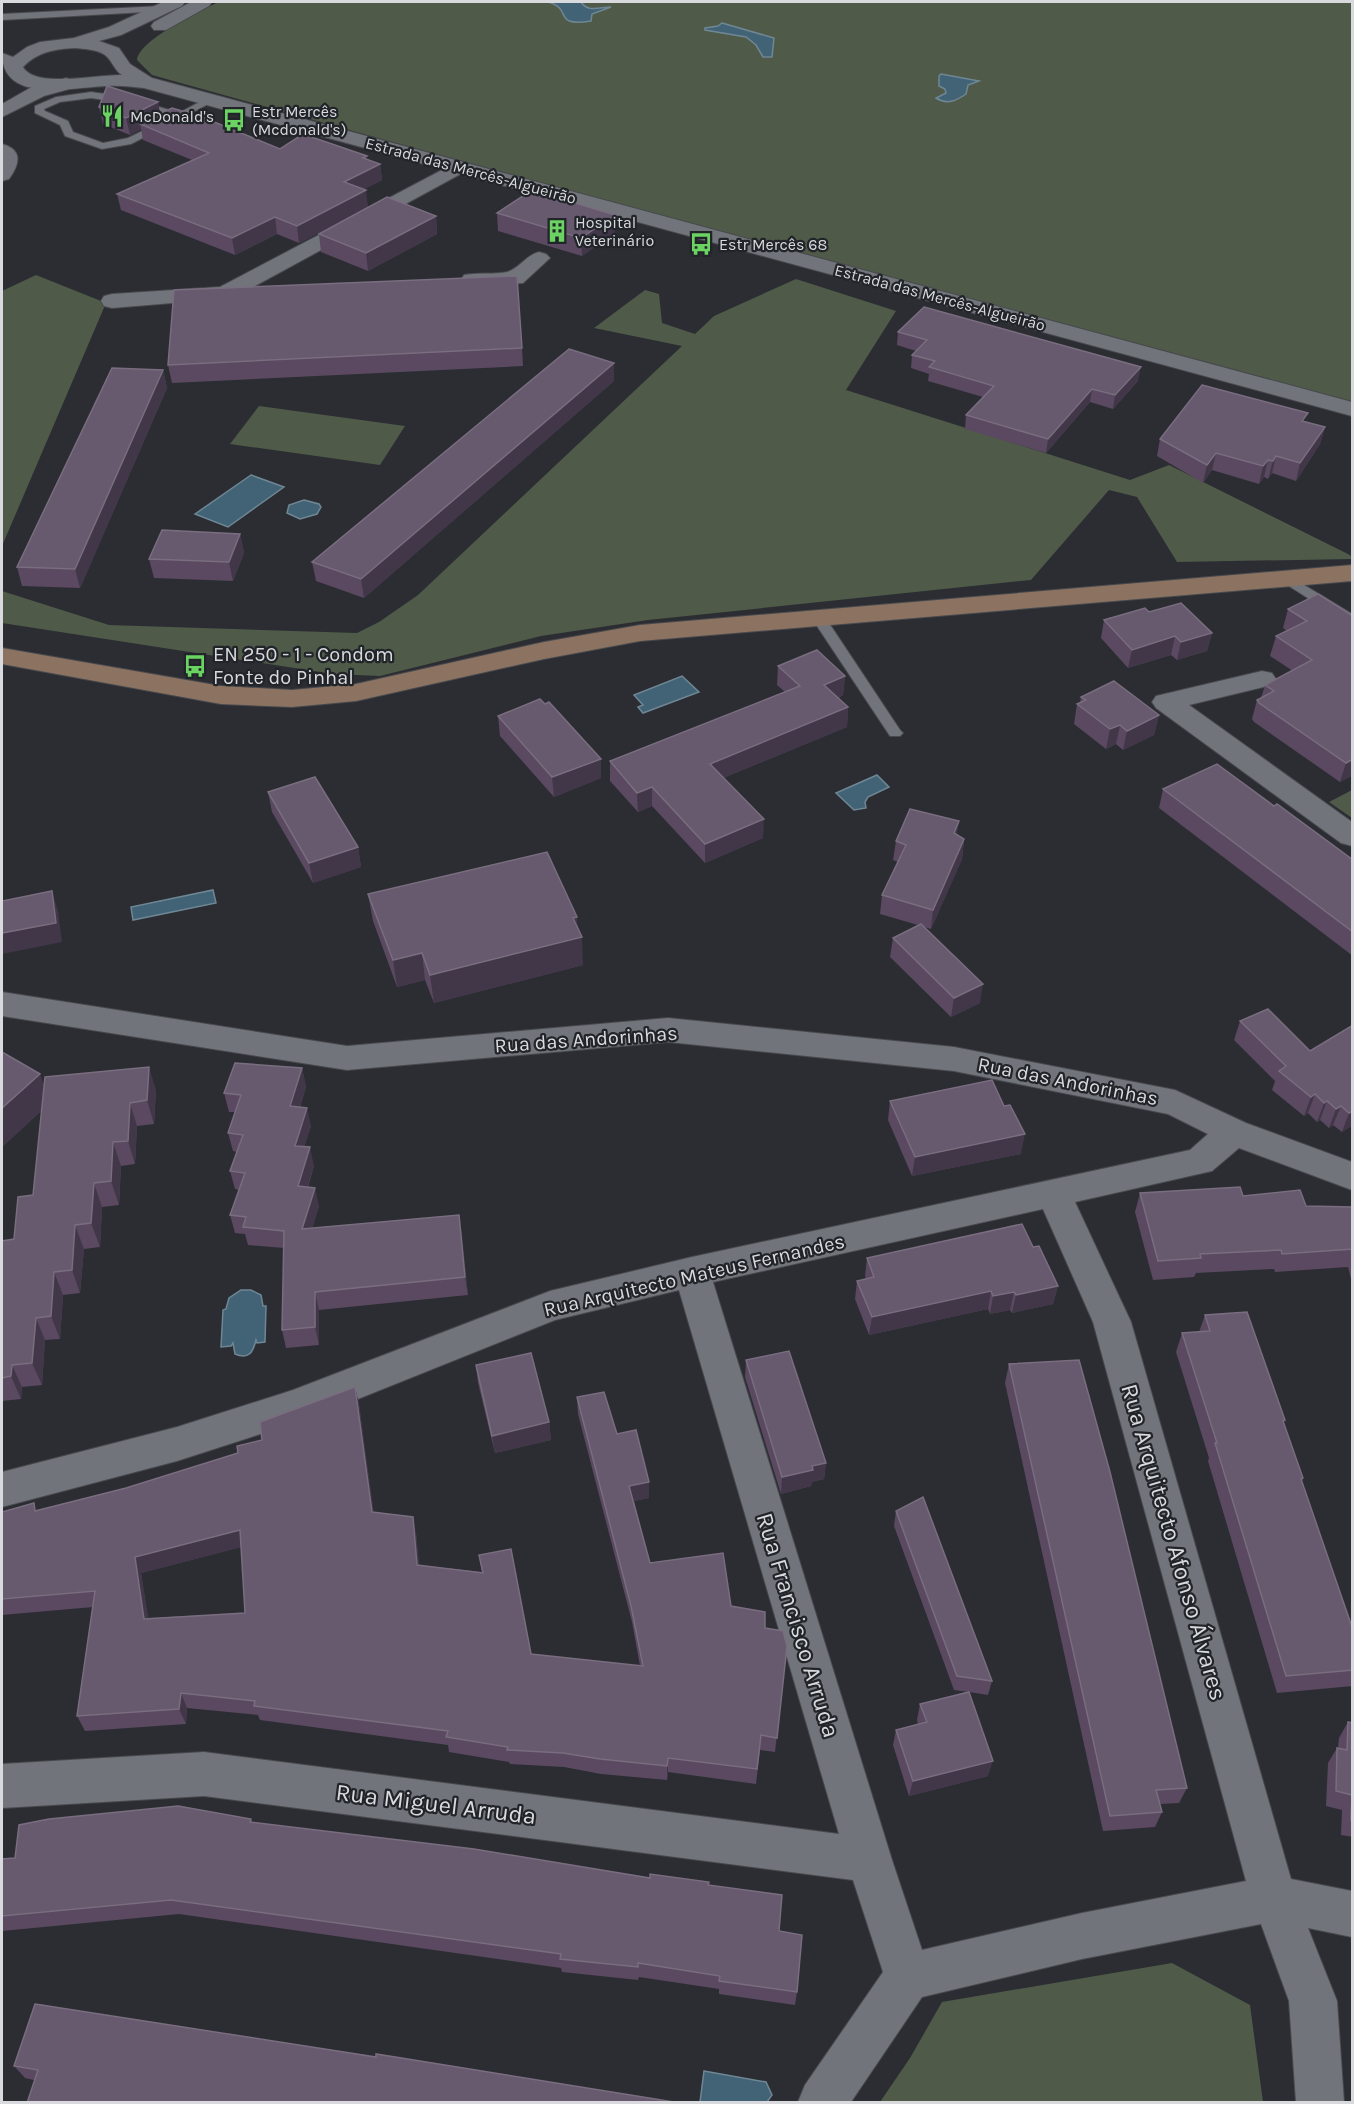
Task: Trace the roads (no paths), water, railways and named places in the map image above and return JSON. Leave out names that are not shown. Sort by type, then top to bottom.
[{"type":"main road","points":[[2,656],[221,695],[256,699],[307,700],[388,689],[530,653],[678,628],[1353,573]]},
{"type":"street","points":[[118,59],[136,41],[203,2]]},
{"type":"street","points":[[68,44],[115,31],[169,5]]},
{"type":"street","name":"Estrada das Mercês-Algueirão","points":[[20,40],[104,47],[113,51],[130,73],[145,82],[1353,409]]},
{"type":"street","name":"Estrada das Mercês-Algueirão","points":[[68,44],[29,53],[10,65],[21,77],[32,82],[145,82]]},
{"type":"street","name":"Estrada das Mercês-Algueirão","points":[[74,83],[107,73],[115,67],[118,59]]},
{"type":"street","points":[[10,65],[7,102],[74,83]]},
{"type":"street","points":[[2,150],[9,159],[9,165],[2,175]]},
{"type":"street","points":[[225,293],[459,167]]},
{"type":"street","points":[[457,281],[515,278],[539,258]]},
{"type":"street","points":[[112,301],[271,290]]},
{"type":"street","points":[[1262,679],[1166,702],[1353,836]]},
{"type":"street","name":"Rua das Andorinhas","points":[[2,1004],[347,1058],[668,1030],[954,1059],[1175,1103],[1234,1132]]},
{"type":"street","points":[[1234,1132],[1353,1176]]},
{"type":"street","name":"Rua Arquitecto Mateus Fernandes","points":[[2,1489],[177,1444],[299,1405],[550,1306],[692,1272],[1200,1161],[1234,1132]]},
{"type":"street","name":"Rua Arquitecto Afonso Álvares","points":[[1053,1193],[1112,1322],[1274,1898],[1313,2001],[1320,2103]]},
{"type":"street","name":"Rua Francisco Arruda","points":[[692,1272],[869,1860],[908,1977]]},
{"type":"street","name":"Rua Miguel Arruda","points":[[2,1786],[204,1774],[869,1860]]},
{"type":"street","points":[[822,2103],[908,1977],[1082,1936],[1274,1898],[1353,1914]]},
{"type":"lane","points":[[2,17],[169,5]]},
{"type":"lane","points":[[7,102],[39,108],[63,97],[83,94],[111,95],[179,116]]},
{"type":"lane","points":[[64,123],[69,134],[102,146],[131,141],[211,100]]},
{"type":"lane","points":[[39,108],[40,113],[64,123],[115,138],[158,118],[140,110],[130,101]]},
{"type":"lane","points":[[1286,578],[1353,620]]},
{"type":"lane","points":[[818,617],[895,733]]},
{"type":"water","points":[[548,2],[581,2],[594,9],[611,7],[592,14],[591,21],[571,22],[556,5]]},
{"type":"water","points":[[722,23],[774,38],[772,57],[763,57],[756,45],[746,37],[705,30],[705,28]]},
{"type":"water","points":[[941,74],[979,81],[968,85],[966,94],[955,100],[944,101],[936,98],[946,93],[945,89],[939,86]]},
{"type":"water","points":[[251,475],[284,487],[228,527],[195,514]]},
{"type":"water","points":[[304,500],[319,504],[321,507],[317,514],[300,519],[287,513],[289,505]]},
{"type":"water","points":[[682,676],[699,692],[643,713],[638,707],[643,705],[634,695]]},
{"type":"water","points":[[877,775],[889,787],[868,797],[865,802],[866,808],[854,810],[836,793]]},
{"type":"water","points":[[213,890],[216,903],[133,920],[131,907]]},
{"type":"water","points":[[241,1290],[251,1290],[261,1295],[263,1306],[266,1306],[265,1342],[257,1343],[256,1340],[250,1354],[244,1356],[235,1354],[233,1343],[231,1346],[221,1347],[223,1310],[226,1309],[229,1298]]},
{"type":"water","points":[[704,2071],[766,2082],[772,2095],[767,2102],[700,2102]]},
{"type":"place","name":"McDonald's","points":[[112,116]]},
{"type":"place","name":"Estr Mercês (Mcdonald's)","points":[[234,120]]},
{"type":"place","name":"Hospital Veterinário","points":[[557,231]]},
{"type":"place","name":"Estr Mercês 68","points":[[701,244]]},
{"type":"place","name":"EN 250 - 1 - Condom Fonte do Pinhal","points":[[195,666]]}]
